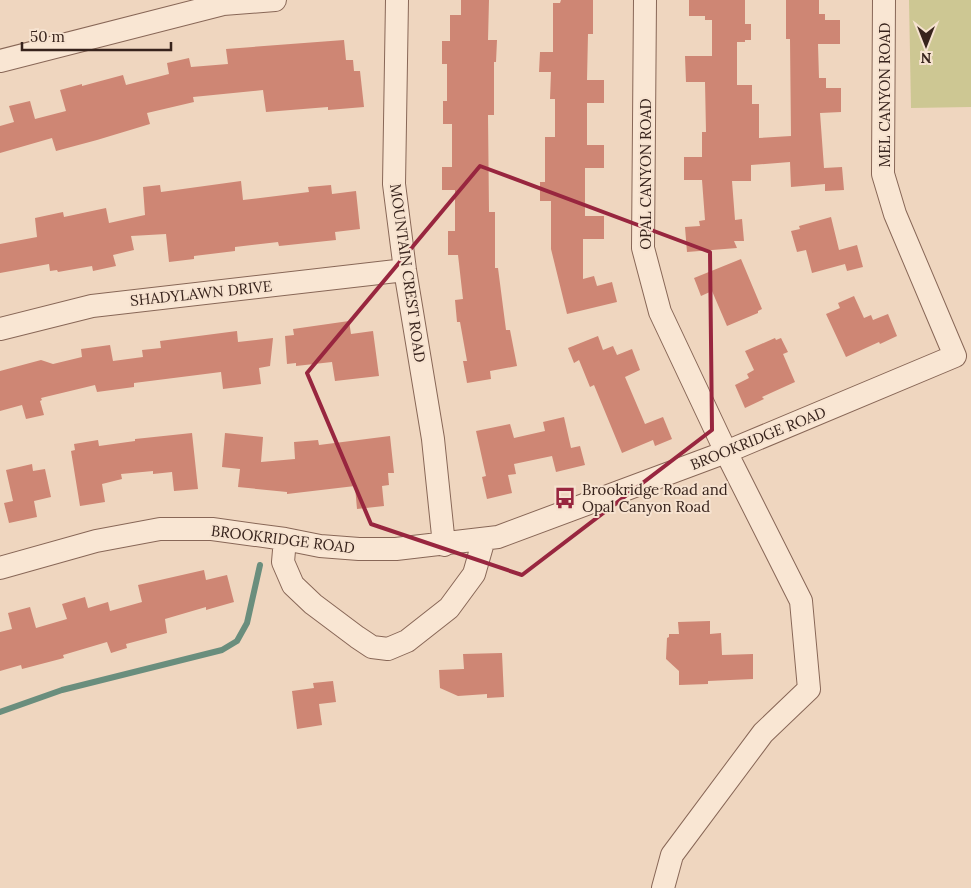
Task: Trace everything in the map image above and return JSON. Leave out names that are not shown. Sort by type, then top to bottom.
[{"type":"street","points":[[0,61],[223,4],[275,0]]},
{"type":"street","name":"MOUNTAIN CREST ROAD","points":[[397,0],[394,184],[405,270],[433,439],[444,544]]},
{"type":"street","name":"OPAL CANYON ROAD","points":[[645,0],[644,248],[660,312],[726,452],[801,601],[809,689],[763,733],[672,855],[663,888]]},
{"type":"street","name":"MEL CANYON ROAD","points":[[884,0],[883,174],[895,214],[955,356]]},
{"type":"street","name":"SHADYLAWN DRIVE","points":[[0,330],[92,306],[405,270]]},
{"type":"street","name":"BROOKRIDGE ROAD","points":[[0,568],[96,540],[160,529],[212,529],[320,546],[359,549],[396,549],[498,537],[726,452],[955,356]]},
{"type":"street","points":[[285,539],[283,562],[293,584],[313,604],[356,637],[372,647],[388,649],[407,641],[450,608],[474,574],[484,539]]},
{"type":"highlighted area","points":[[480,166],[710,252],[712,430],[522,575],[371,524],[307,373]]},
{"type":"shaded area","points":[[909,0],[971,0],[971,107],[911,108]]},
{"type":"building","points":[[461,0],[489,0],[488,40],[497,40],[496,62],[494,62],[494,115],[488,115],[489,212],[495,212],[495,268],[498,268],[506,330],[510,330],[517,366],[490,371],[491,379],[467,383],[463,361],[467,361],[460,322],[457,322],[455,300],[463,299],[458,255],[448,255],[448,231],[455,231],[455,190],[442,190],[442,167],[452,167],[452,124],[443,124],[443,101],[447,101],[447,64],[442,64],[442,41],[450,41],[450,15],[461,15]]},
{"type":"building","points":[[561,0],[593,0],[593,34],[588,34],[587,80],[604,80],[604,103],[587,103],[587,145],[604,145],[604,168],[585,168],[585,216],[604,216],[604,239],[583,239],[583,279],[594,276],[597,286],[612,282],[617,302],[567,314],[551,249],[551,201],[540,201],[540,182],[545,182],[545,137],[555,137],[555,99],[550,99],[551,72],[539,72],[540,52],[553,52],[553,3],[560,3]]},
{"type":"building","points":[[689,0],[745,0],[745,24],[751,24],[751,40],[737,42],[737,85],[752,85],[752,104],[759,104],[759,138],[791,136],[790,39],[786,39],[786,0],[819,0],[819,14],[825,14],[825,20],[840,20],[840,44],[818,44],[819,78],[826,78],[826,88],[841,88],[841,112],[820,113],[824,168],[842,167],[844,190],[825,191],[825,184],[791,187],[790,162],[751,165],[751,181],[732,181],[735,220],[742,219],[744,241],[734,241],[737,248],[687,252],[685,227],[700,226],[699,221],[705,220],[702,180],[684,180],[684,157],[702,157],[702,132],[706,132],[705,82],[686,82],[685,56],[712,56],[712,20],[705,20],[705,16],[689,16]]},
{"type":"building","points":[[344,40],[346,60],[353,60],[354,71],[360,71],[364,107],[328,110],[328,107],[266,112],[263,90],[193,97],[194,102],[147,113],[150,124],[97,140],[56,151],[52,138],[0,153],[0,126],[14,122],[9,106],[30,101],[35,119],[66,111],[60,90],[82,84],[82,86],[123,75],[126,85],[169,74],[167,63],[189,58],[191,67],[228,64],[226,49]]},
{"type":"building","points":[[241,181],[243,200],[309,192],[308,187],[331,185],[332,194],[356,191],[360,229],[335,232],[336,240],[279,246],[278,242],[235,247],[235,251],[194,256],[194,259],[169,262],[166,234],[131,236],[134,250],[113,255],[116,266],[93,271],[92,266],[58,272],[57,270],[50,271],[49,264],[0,273],[0,244],[37,237],[35,218],[63,212],[64,217],[106,208],[109,223],[145,215],[143,187],[160,185],[161,192]]},
{"type":"building","points":[[831,217],[839,250],[857,245],[863,267],[847,271],[845,264],[812,273],[806,250],[797,252],[791,231],[800,229],[799,226]]},
{"type":"building","points":[[741,259],[762,309],[758,313],[727,326],[712,291],[701,296],[694,278]]},
{"type":"building","points":[[854,296],[864,318],[871,315],[873,320],[888,314],[897,336],[846,357],[826,314],[840,308],[838,303]]},
{"type":"building","points":[[349,321],[351,334],[373,331],[379,376],[335,381],[332,362],[296,366],[296,363],[287,364],[285,336],[294,335],[293,329]]},
{"type":"building","points":[[237,331],[238,342],[273,338],[270,366],[259,368],[261,384],[223,389],[221,372],[134,383],[134,387],[97,392],[95,385],[41,398],[42,400],[40,401],[44,415],[26,419],[22,405],[0,411],[0,371],[41,360],[53,364],[82,357],[81,349],[110,345],[113,361],[143,357],[142,350],[161,348],[160,341]]},
{"type":"building","points":[[598,336],[603,350],[613,346],[617,355],[632,349],[640,370],[625,377],[645,424],[663,417],[672,439],[655,446],[653,440],[622,453],[594,385],[590,387],[579,360],[574,363],[568,348]]},
{"type":"building","points":[[775,338],[776,340],[781,338],[788,352],[783,354],[795,382],[762,397],[764,399],[745,408],[735,385],[749,378],[747,374],[754,370],[745,351]]},
{"type":"building","points":[[564,417],[571,448],[580,446],[585,465],[556,472],[552,456],[514,464],[516,474],[508,475],[512,493],[487,499],[482,477],[486,476],[476,431],[510,424],[514,438],[545,431],[543,422]]},
{"type":"building","points":[[192,433],[198,489],[174,491],[172,472],[153,474],[153,471],[121,474],[122,479],[102,484],[105,502],[80,506],[71,451],[75,450],[74,444],[98,440],[99,446],[135,441],[135,439]]},
{"type":"building","points":[[225,433],[263,437],[261,462],[295,459],[294,442],[318,440],[319,445],[390,436],[394,473],[388,473],[389,485],[382,486],[384,506],[357,509],[355,486],[287,494],[287,492],[238,487],[240,469],[222,467]]},
{"type":"building","points":[[32,464],[33,471],[45,469],[51,497],[34,501],[37,517],[9,523],[4,503],[13,501],[6,470]]},
{"type":"building","points":[[204,570],[206,580],[227,575],[234,602],[206,610],[206,607],[165,619],[167,633],[126,644],[127,648],[111,653],[107,642],[63,655],[64,658],[22,669],[21,665],[0,671],[0,632],[12,629],[8,613],[30,607],[36,628],[67,619],[62,604],[85,597],[88,608],[108,602],[110,611],[142,602],[138,585]]},
{"type":"building","points":[[710,621],[710,634],[721,633],[722,655],[753,654],[753,679],[708,681],[708,684],[679,685],[679,671],[666,659],[667,638],[669,634],[679,634],[678,622]]},
{"type":"building","points":[[502,653],[504,697],[487,698],[487,694],[458,696],[440,688],[439,670],[464,669],[463,654]]},
{"type":"building","points":[[333,681],[336,702],[319,704],[322,725],[297,729],[292,691],[314,688],[313,683]]},
{"type":"waterway","points":[[0,712],[62,690],[222,650],[237,641],[247,623],[260,565]]},
{"type":"place","name":"Brookridge Road and Opal Canyon Road","points":[[565,498]]}]
